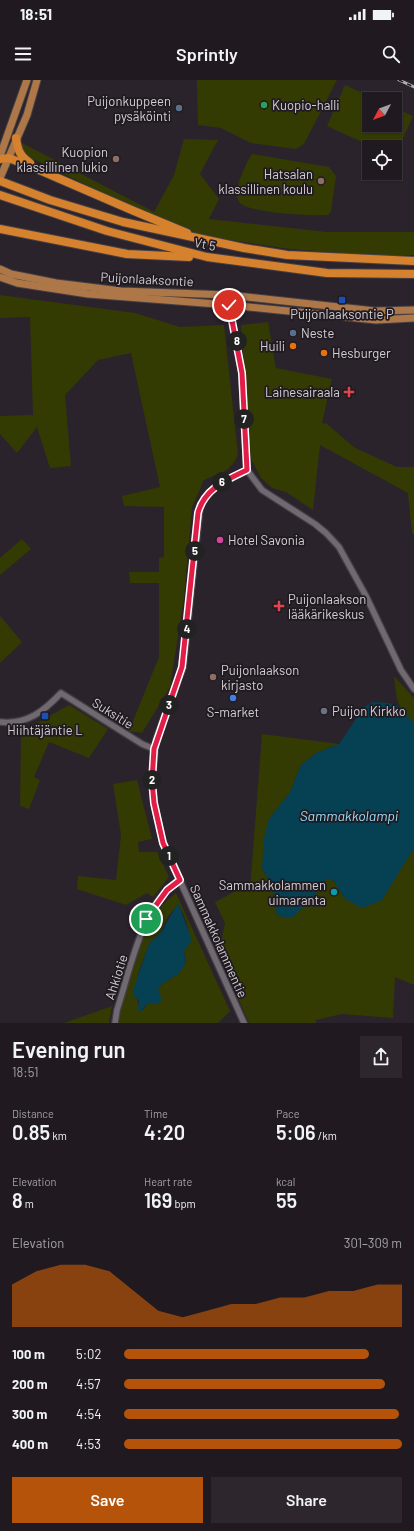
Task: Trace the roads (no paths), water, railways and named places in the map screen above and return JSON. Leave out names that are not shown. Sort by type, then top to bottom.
[{"type":"highway","points":[[16,138],[21,156],[37,169]]},
{"type":"highway","points":[[0,159],[37,169],[134,212],[206,240]]},
{"type":"highway","name":"Vt 5","points":[[0,180],[89,212],[159,231],[287,255],[414,261]]},
{"type":"highway","name":"Vt 5","points":[[0,195],[99,228],[207,257],[327,273],[414,274]]},
{"type":"highway","points":[[0,229],[126,254],[207,257]]},
{"type":"main road","points":[[0,156],[27,80]]},
{"type":"main road","points":[[0,180],[16,138],[27,115],[37,80]]},
{"type":"main road","name":"Puijonlaaksontie","points":[[0,269],[11,274],[56,283],[121,291],[229,295],[375,311],[414,310]]},
{"type":"main road","name":"Puijonlaaksontie","points":[[0,277],[17,283],[88,294],[229,305],[376,320],[414,318]]},
{"type":"street","points":[[229,295],[229,305],[242,373],[247,470],[257,484],[272,497],[326,533],[339,547],[355,575],[401,670],[414,688]]},
{"type":"street","name":"Sammakkolammentie","points":[[244,1023],[163,843],[154,803],[152,781],[154,749],[182,667],[200,507],[209,493],[219,484],[247,470]]},
{"type":"street","name":"Suksitie","points":[[0,722],[20,722],[32,717],[45,709],[61,693],[142,744],[154,749]]},
{"type":"street","name":"Ahkiotie","points":[[115,1023],[117,1010],[146,919],[167,890],[180,880]]},
{"type":"water","name":"Sammakkolampi","points":[[373,702],[388,703],[397,706],[405,712],[414,724],[414,848],[382,900],[362,908],[345,899],[334,881],[327,878],[311,900],[293,917],[283,917],[277,915],[272,887],[262,868],[264,838],[269,819],[290,792],[301,765],[316,753],[339,744],[364,707]]},
{"type":"water","points":[[178,903],[192,940],[184,951],[186,964],[178,974],[162,984],[158,990],[162,999],[158,1004],[148,1003],[140,1012],[138,1010],[139,1000],[133,996],[134,987],[149,944],[161,932]]},
{"type":"railway","points":[[399,80],[414,87]]},
{"type":"place","name":"Kuopio-halli","points":[[264,105]]},
{"type":"place","name":"Puijonkuppeen pysäköinti","points":[[179,108]]},
{"type":"place","name":"Kuopion klassillinen lukio","points":[[116,159]]},
{"type":"place","name":"Hatsalan klassillinen koulu","points":[[321,181]]},
{"type":"place","name":"Puijonlaaksontie P","points":[[342,300]]},
{"type":"place","name":"Neste","points":[[293,333]]},
{"type":"place","name":"Huili","points":[[293,346]]},
{"type":"place","name":"Hesburger","points":[[324,353]]},
{"type":"place","name":"Lainesairaala","points":[[349,392]]},
{"type":"place","name":"Hotel Savonia","points":[[220,540]]},
{"type":"place","name":"Puijonlaakson lääkärikeskus","points":[[279,606]]},
{"type":"place","name":"Puijonlaakson kirjasto","points":[[213,677]]},
{"type":"place","name":"S-market","points":[[233,698]]},
{"type":"place","name":"Puijon Kirkko","points":[[324,711]]},
{"type":"place","name":"Hiihtäjäntie L","points":[[45,716]]},
{"type":"place","name":"Sammakkolammen uimaranta","points":[[334,892]]}]
